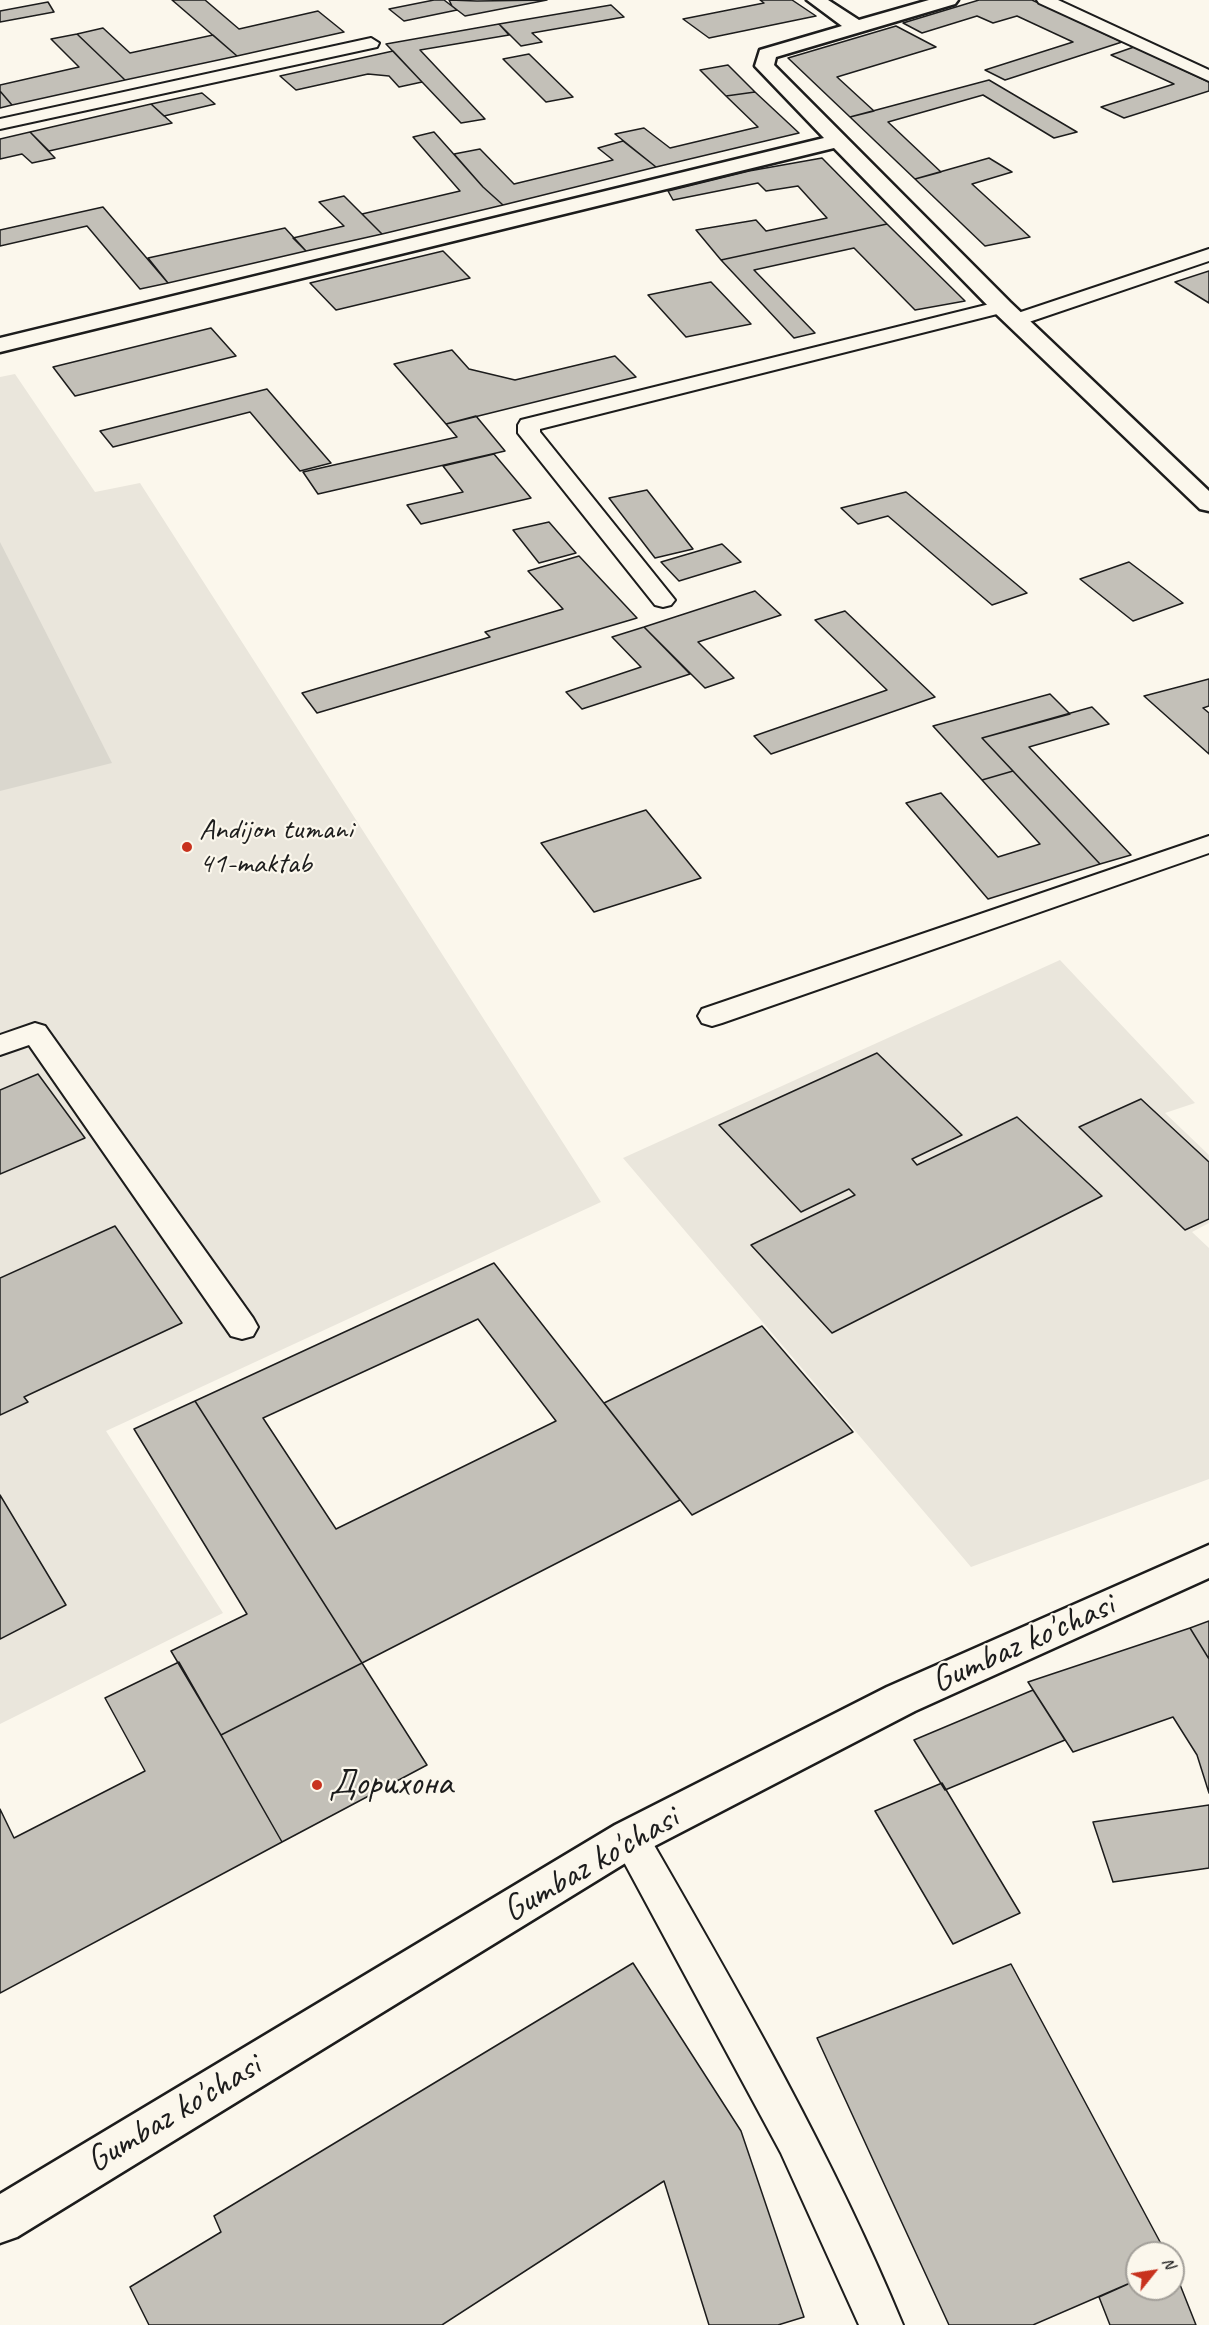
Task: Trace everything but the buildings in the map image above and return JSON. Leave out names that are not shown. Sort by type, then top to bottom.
[{"type":"street","points":[[816,0],[856,27]]},
{"type":"street","points":[[949,0],[767,54],[764,66],[1009,314],[1209,504]]},
{"type":"street","points":[[0,345],[837,141]]},
{"type":"street","name":"Gumbaz ko'chasi","points":[[0,2220],[630,1838],[901,1699],[1209,1561]]},
{"type":"lane","points":[[1046,0],[1209,76]]},
{"type":"lane","points":[[0,123],[371,43]]},
{"type":"lane","points":[[663,600],[529,433],[529,425],[1009,314],[1209,255]]},
{"type":"lane","points":[[712,1016],[1209,844]]},
{"type":"lane","points":[[0,1045],[35,1033],[242,1327]]},
{"type":"lane","points":[[630,1838],[753,2057],[861,2274],[881,2325]]},
{"type":"shaded area","name":"Andijon tumani 41-maktab","points":[[15,374],[95,492],[140,483],[601,1202],[106,1431],[223,1613],[0,1724],[0,377]]},
{"type":"shaded area","points":[[0,542],[112,763],[0,791]]},
{"type":"shaded area","points":[[1060,960],[1195,1103],[1165,1113],[1209,1155],[1209,1223],[1192,1232],[1209,1248],[1209,1479],[971,1567],[623,1158]]},
{"type":"place","name":"Andijon tumani 41-maktab","points":[[187,847]]},
{"type":"place","name":"Дорихона","points":[[317,1785]]}]
